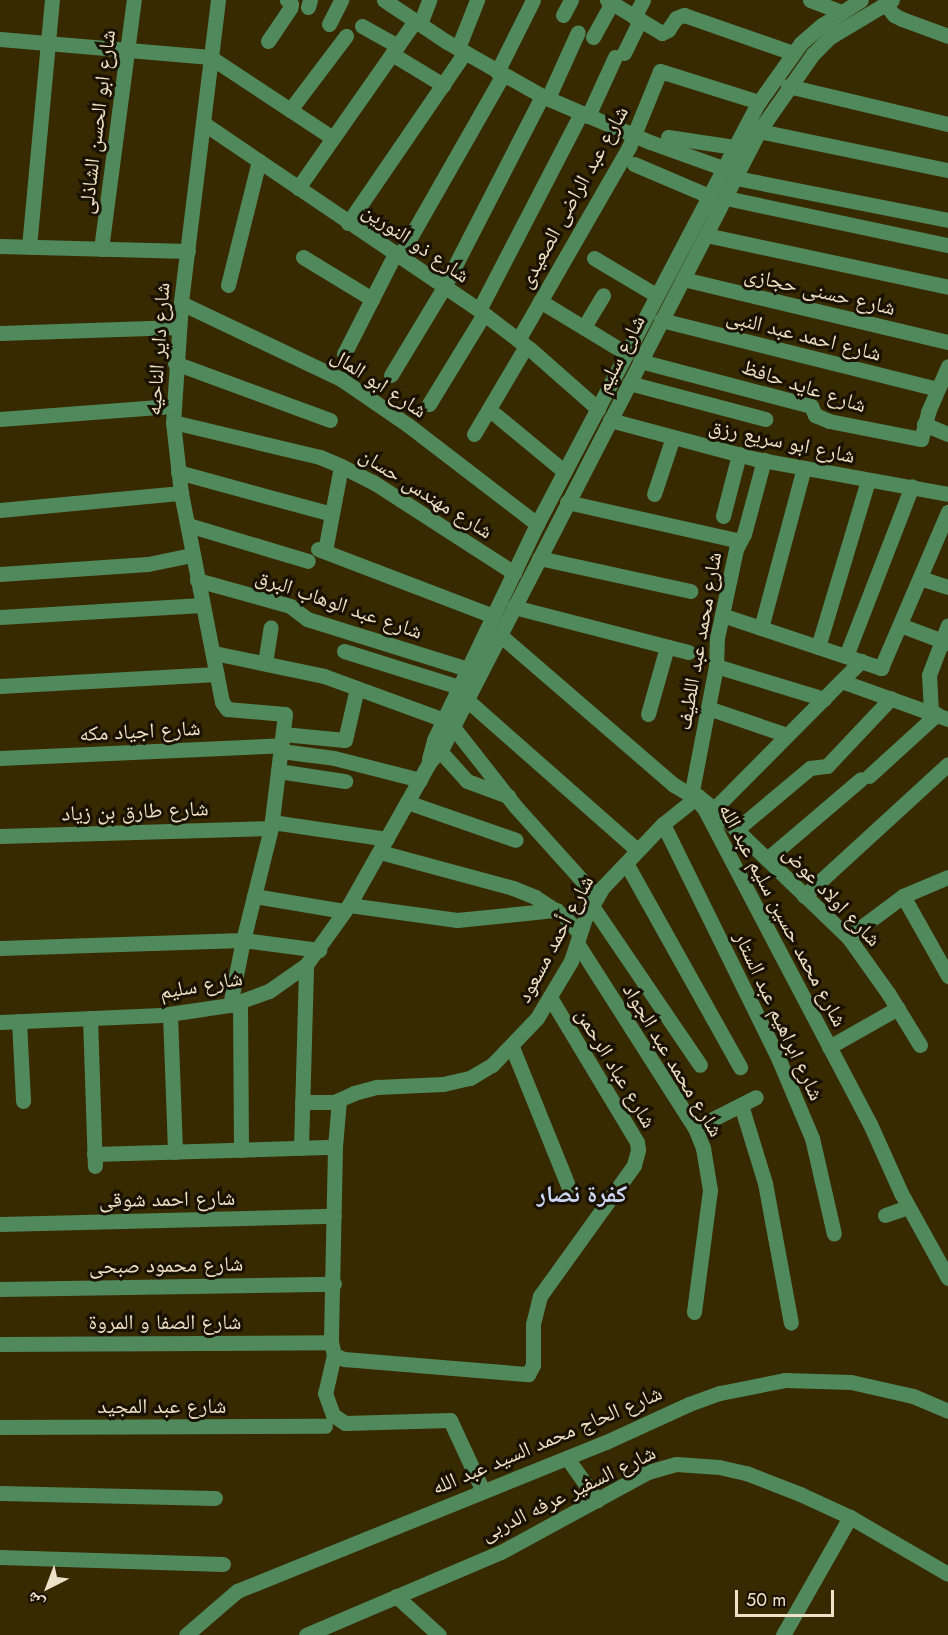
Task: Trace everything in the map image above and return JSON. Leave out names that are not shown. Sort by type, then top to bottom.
[{"type":"street","points":[[29,247],[52,0]]},
{"type":"street","name":"شارع ابو الحسن الشاذلى","points":[[101,249],[134,0]]},
{"type":"street","name":"شارع داير الناحيه","points":[[218,0],[181,303],[172,414],[178,472],[192,555],[224,707],[285,714],[282,744]]},
{"type":"street","points":[[268,41],[290,8],[291,4],[287,0]]},
{"type":"street","points":[[329,24],[341,0]]},
{"type":"street","points":[[384,0],[500,73],[545,97],[584,115],[730,173],[948,220]]},
{"type":"street","points":[[298,188],[395,50],[418,22],[429,0]]},
{"type":"street","points":[[348,223],[443,85],[462,50],[477,0]]},
{"type":"street","points":[[344,354],[372,299],[500,73],[533,0]]},
{"type":"street","points":[[563,15],[571,0]]},
{"type":"street","points":[[429,404],[481,312],[584,115],[620,55],[643,0]]},
{"type":"street","points":[[810,0],[841,12]]},
{"type":"street","name":"شارع سليم","points":[[429,763],[430,751],[500,635],[726,198],[734,147],[759,102],[801,43],[841,12],[861,0]]},
{"type":"street","points":[[593,37],[609,1],[659,32],[666,33],[676,18],[684,15],[793,53]]},
{"type":"street","points":[[888,2],[894,15],[948,36]]},
{"type":"street","name":"شارع سليم","points":[[463,693],[468,669],[537,524],[709,196],[730,173],[788,86],[813,54],[830,37],[888,2]]},
{"type":"street","points":[[362,26],[443,85]]},
{"type":"street","points":[[391,375],[444,287],[578,32]]},
{"type":"street","points":[[290,110],[345,36]]},
{"type":"street","points":[[0,39],[210,57],[333,138]]},
{"type":"street","name":"شارع عبد الراضى الصعيدى","points":[[474,434],[522,343],[540,301],[634,135],[660,71],[759,102]]},
{"type":"street","points":[[788,86],[948,124]]},
{"type":"street","name":"شارع ذو النورين","points":[[203,123],[481,312],[522,343],[597,409]]},
{"type":"street","points":[[759,130],[948,170]]},
{"type":"street","points":[[668,137],[734,147]]},
{"type":"street","points":[[228,285],[259,161]]},
{"type":"street","points":[[634,164],[709,196]]},
{"type":"street","points":[[726,198],[948,245]]},
{"type":"street","points":[[706,235],[948,287]]},
{"type":"street","points":[[0,246],[188,251]]},
{"type":"street","points":[[303,257],[372,299]]},
{"type":"street","points":[[594,258],[656,295]]},
{"type":"street","name":"شارع حسنى حجازى","points":[[683,279],[948,342]]},
{"type":"street","points":[[584,327],[603,295]]},
{"type":"street","points":[[540,301],[626,353]]},
{"type":"street","name":"شارع ابو المال","points":[[181,303],[341,380],[408,425],[537,524]]},
{"type":"street","name":"شارع احمد عبد النبى","points":[[661,321],[938,389]]},
{"type":"street","points":[[0,333],[179,327]]},
{"type":"street","name":"شارع عايد حافظ","points":[[640,361],[812,406],[815,415],[829,421],[922,432]]},
{"type":"street","points":[[175,363],[330,420]]},
{"type":"street","points":[[948,366],[922,432],[948,434]]},
{"type":"street","points":[[629,383],[765,419]]},
{"type":"street","name":"شارع مهندس حسان","points":[[0,419],[172,414],[320,457],[373,482],[514,573]]},
{"type":"street","points":[[496,414],[565,472]]},
{"type":"street","name":"شارع ابو سريع رزق","points":[[610,420],[764,460],[948,494]]},
{"type":"street","points":[[654,494],[673,437]]},
{"type":"street","points":[[723,516],[739,454]]},
{"type":"street","name":"شارع محمد عبد اللطيف","points":[[692,796],[716,666],[717,639],[736,549],[764,460]]},
{"type":"street","points":[[341,466],[322,550],[493,616]]},
{"type":"street","points":[[761,628],[804,468]]},
{"type":"street","points":[[178,472],[324,512]]},
{"type":"street","points":[[818,647],[868,480]]},
{"type":"street","points":[[846,656],[912,486]]},
{"type":"street","points":[[0,510],[181,493]]},
{"type":"street","points":[[567,502],[740,542]]},
{"type":"street","points":[[722,615],[881,668],[948,512]]},
{"type":"street","points":[[188,525],[308,561]]},
{"type":"street","points":[[0,574],[148,564],[192,555]]},
{"type":"street","points":[[539,558],[690,591]]},
{"type":"street","points":[[920,578],[948,587]]},
{"type":"street","name":"شارع عبد الوهاب البرق","points":[[197,580],[290,606],[307,620],[468,669]]},
{"type":"street","points":[[0,617],[202,605]]},
{"type":"street","points":[[514,607],[688,652]]},
{"type":"street","points":[[900,625],[945,642]]},
{"type":"street","points":[[939,715],[929,675],[945,642],[948,625]]},
{"type":"street","points":[[265,663],[271,627]]},
{"type":"street","name":"شارع محمد حسين سليم عبد الله","points":[[500,635],[674,785],[692,796],[704,808],[870,1124],[908,1207],[948,1278]]},
{"type":"street","points":[[648,714],[667,647]]},
{"type":"street","points":[[344,651],[463,693],[637,850]]},
{"type":"street","points":[[214,653],[324,676],[448,724],[594,901],[700,1065]]},
{"type":"street","points":[[714,809],[861,661]]},
{"type":"street","points":[[716,666],[824,699]]},
{"type":"street","points":[[0,686],[217,674]]},
{"type":"street","points":[[841,681],[939,715]]},
{"type":"street","points":[[282,744],[345,740],[357,687]]},
{"type":"street","points":[[736,830],[810,768],[826,766],[891,698]]},
{"type":"street","points":[[708,708],[787,735]]},
{"type":"street","points":[[767,859],[939,715]]},
{"type":"street","name":"شارع سليم","points":[[0,1022],[170,1014],[235,1004],[269,991],[306,965],[319,950],[346,908],[429,763],[440,751],[448,724]]},
{"type":"street","points":[[241,1150],[235,1004],[243,940],[272,825],[282,744]]},
{"type":"street","points":[[282,744],[420,780]]},
{"type":"street","name":"شارع اجياد مكه","points":[[0,758],[282,744]]},
{"type":"street","points":[[440,751],[467,781],[508,796]]},
{"type":"street","points":[[804,896],[948,764]]},
{"type":"street","points":[[278,771],[345,781]]},
{"type":"street","name":"شارع اولاد عوض","points":[[692,796],[703,799],[848,937],[898,1008],[920,1045]]},
{"type":"street","name":"شارع أحمد مسعود","points":[[302,1102],[339,1100],[363,1090],[443,1084],[470,1078],[492,1065],[512,1047],[537,1018],[571,961],[594,901],[637,850],[692,796]]},
{"type":"street","points":[[407,802],[516,840]]},
{"type":"street","name":"شارع ابراهيم عبد الستار","points":[[663,824],[779,1060],[813,1138],[834,1234]]},
{"type":"street","name":"شارع طارق بن زياد","points":[[0,836],[272,825],[383,845]]},
{"type":"street","name":"شارع محمد عبد الجواد","points":[[383,845],[535,897],[556,910],[578,938],[694,1128],[709,1168],[710,1190],[694,1312]]},
{"type":"street","points":[[626,863],[740,1067]]},
{"type":"street","points":[[848,937],[903,896],[948,877]]},
{"type":"street","points":[[254,896],[457,920],[556,910]]},
{"type":"street","points":[[903,896],[948,976]]},
{"type":"street","points":[[0,948],[243,940],[319,950]]},
{"type":"street","points":[[301,1148],[306,965]]},
{"type":"street","name":"شارع عباد الرحمن","points":[[522,1376],[528,1374],[533,1365],[533,1324],[540,1296],[634,1165],[638,1150],[637,1142],[550,997]]},
{"type":"street","points":[[829,1047],[898,1008]]},
{"type":"street","points":[[170,1014],[175,1152]]},
{"type":"street","points":[[90,1018],[94,1160],[175,1152],[335,1147]]},
{"type":"street","points":[[19,1021],[23,1101]]},
{"type":"street","points":[[512,1047],[569,1188]]},
{"type":"street","points":[[694,1128],[756,1097]]},
{"type":"street","points":[[339,1100],[335,1147],[332,1348],[325,1393],[333,1415],[345,1423],[450,1420],[483,1491]]},
{"type":"street","points":[[741,1105],[765,1183],[791,1323]]},
{"type":"street","points":[[885,1215],[908,1207]]},
{"type":"street","name":"شارع احمد شوقى","points":[[0,1224],[334,1216]]},
{"type":"street","name":"شارع محمود صبحى","points":[[0,1289],[334,1284]]},
{"type":"street","name":"شارع الصفا و المروة","points":[[0,1344],[332,1348],[344,1359],[522,1376]]},
{"type":"street","name":"شارع الحاج محمد السيد عبد الله","points":[[186,1635],[237,1591],[567,1458],[689,1404],[730,1390],[785,1380],[818,1379],[873,1386],[913,1395],[948,1411]]},
{"type":"street","name":"شارع عبد المجيد","points":[[0,1427],[325,1426]]},
{"type":"street","points":[[567,1458],[597,1500]]},
{"type":"street","name":"شارع السفير عرفه الدربى","points":[[306,1635],[501,1552],[662,1467],[705,1464],[770,1481],[850,1517],[948,1574]]},
{"type":"street","points":[[0,1493],[214,1498]]},
{"type":"street","points":[[783,1635],[850,1517]]},
{"type":"street","points":[[0,1557],[222,1564]]},
{"type":"street","points":[[396,1596],[439,1635]]},
{"type":"district","name":"كفرة نصار","points":[[582,1194]]}]
